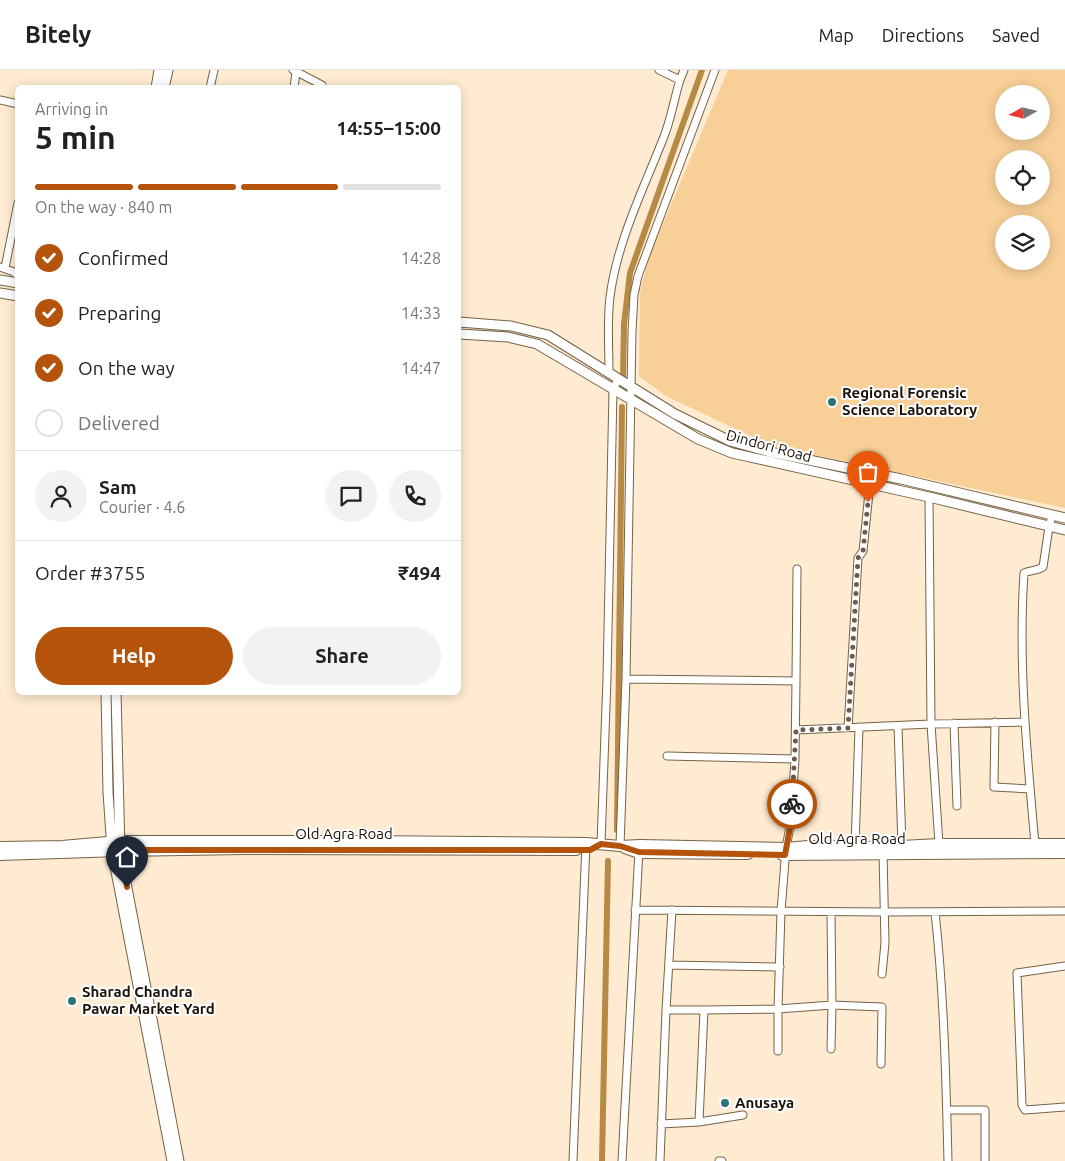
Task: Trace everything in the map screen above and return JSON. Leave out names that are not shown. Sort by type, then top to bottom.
[{"type":"highway","points":[[0,848],[357,840],[585,847],[601,844],[639,848],[786,852],[808,846],[856,847],[883,851],[902,846],[939,844],[1065,844]]},
{"type":"highway","points":[[0,855],[86,852],[115,846]]},
{"type":"highway","name":"Old Agra Road","points":[[786,852],[1065,853]]},
{"type":"main road","points":[[156,85],[159,70]]},
{"type":"main road","points":[[165,85],[168,70]]},
{"type":"main road","points":[[0,280],[15,282]]},
{"type":"main road","points":[[0,292],[15,295]]},
{"type":"main road","points":[[461,322],[511,326],[548,335],[681,418],[730,441],[770,452],[901,479],[1065,518]]},
{"type":"main road","name":"Dindori Road","points":[[461,334],[508,336],[536,344],[698,439],[732,453],[929,496],[1065,530]]},
{"type":"main road","points":[[106,695],[115,846],[168,1121],[179,1161]]},
{"type":"main road","points":[[115,846],[116,695]]},
{"type":"main road","points":[[168,1121],[172,1161]]},
{"type":"street","points":[[211,85],[214,70]]},
{"type":"street","points":[[659,70],[680,80]]},
{"type":"street","points":[[609,374],[608,332],[610,298],[615,274],[639,197],[664,137],[684,70]]},
{"type":"street","points":[[620,846],[626,679],[634,295],[638,276],[714,70]]},
{"type":"street","points":[[294,85],[294,71],[322,85]]},
{"type":"street","points":[[0,100],[15,103]]},
{"type":"street","points":[[15,216],[3,268],[15,274]]},
{"type":"street","points":[[601,844],[607,678],[613,390],[618,379]]},
{"type":"street","points":[[848,728],[858,558],[863,551],[870,483]]},
{"type":"street","points":[[929,496],[931,724],[939,844]]},
{"type":"street","points":[[1035,844],[1024,722],[1021,616],[1024,573],[1030,570],[1039,570],[1043,567],[1052,515]]},
{"type":"street","points":[[778,1051],[781,911],[786,852],[791,822],[796,730],[797,569]]},
{"type":"street","points":[[626,679],[796,681]]},
{"type":"street","points":[[995,722],[994,787],[1030,789]]},
{"type":"street","points":[[796,730],[1024,722]]},
{"type":"street","points":[[954,724],[957,806]]},
{"type":"street","points":[[898,726],[902,846]]},
{"type":"street","points":[[856,847],[859,727]]},
{"type":"street","points":[[668,756],[794,759]]},
{"type":"street","points":[[573,1161],[585,847]]},
{"type":"street","points":[[622,1161],[639,848]]},
{"type":"street","points":[[882,974],[885,943],[883,851]]},
{"type":"street","points":[[635,910],[831,912],[1065,911]]},
{"type":"street","points":[[660,1161],[672,910]]},
{"type":"street","points":[[831,912],[831,1050]]},
{"type":"street","points":[[935,912],[941,961],[948,1161]]},
{"type":"street","points":[[669,965],[780,967]]},
{"type":"street","points":[[1065,970],[1065,966],[1017,973],[1022,1105],[1024,1110],[1065,1107]]},
{"type":"street","points":[[666,1010],[778,1009],[832,1006],[882,1007],[881,1064]]},
{"type":"street","points":[[699,1122],[704,1010]]},
{"type":"street","points":[[947,1110],[984,1110],[985,1161]]},
{"type":"street","points":[[661,1124],[699,1122],[744,1115]]},
{"type":"shaded area","points":[[728,70],[1065,70],[1065,508],[769,445],[666,396],[639,376],[640,292],[649,257]]},
{"type":"waterway","points":[[623,377],[624,324],[630,273],[702,70]]},
{"type":"waterway","points":[[617,830],[622,407]]},
{"type":"waterway","points":[[602,1161],[608,861]]},
{"type":"way so far","points":[[792,804],[796,730],[848,728],[858,558],[863,551],[868,502]]},
{"type":"place","name":"Regional Forensic Science Laboratory","points":[[832,402]]},
{"type":"place","name":"Sharad Chandra Pawar Market Yard","points":[[72,1001]]},
{"type":"place","name":"Anusaya","points":[[725,1103]]},
{"type":"route","points":[[127,887],[120,850],[368,849],[522,851],[590,850],[601,844],[620,846],[639,852],[785,855],[792,804]]}]
